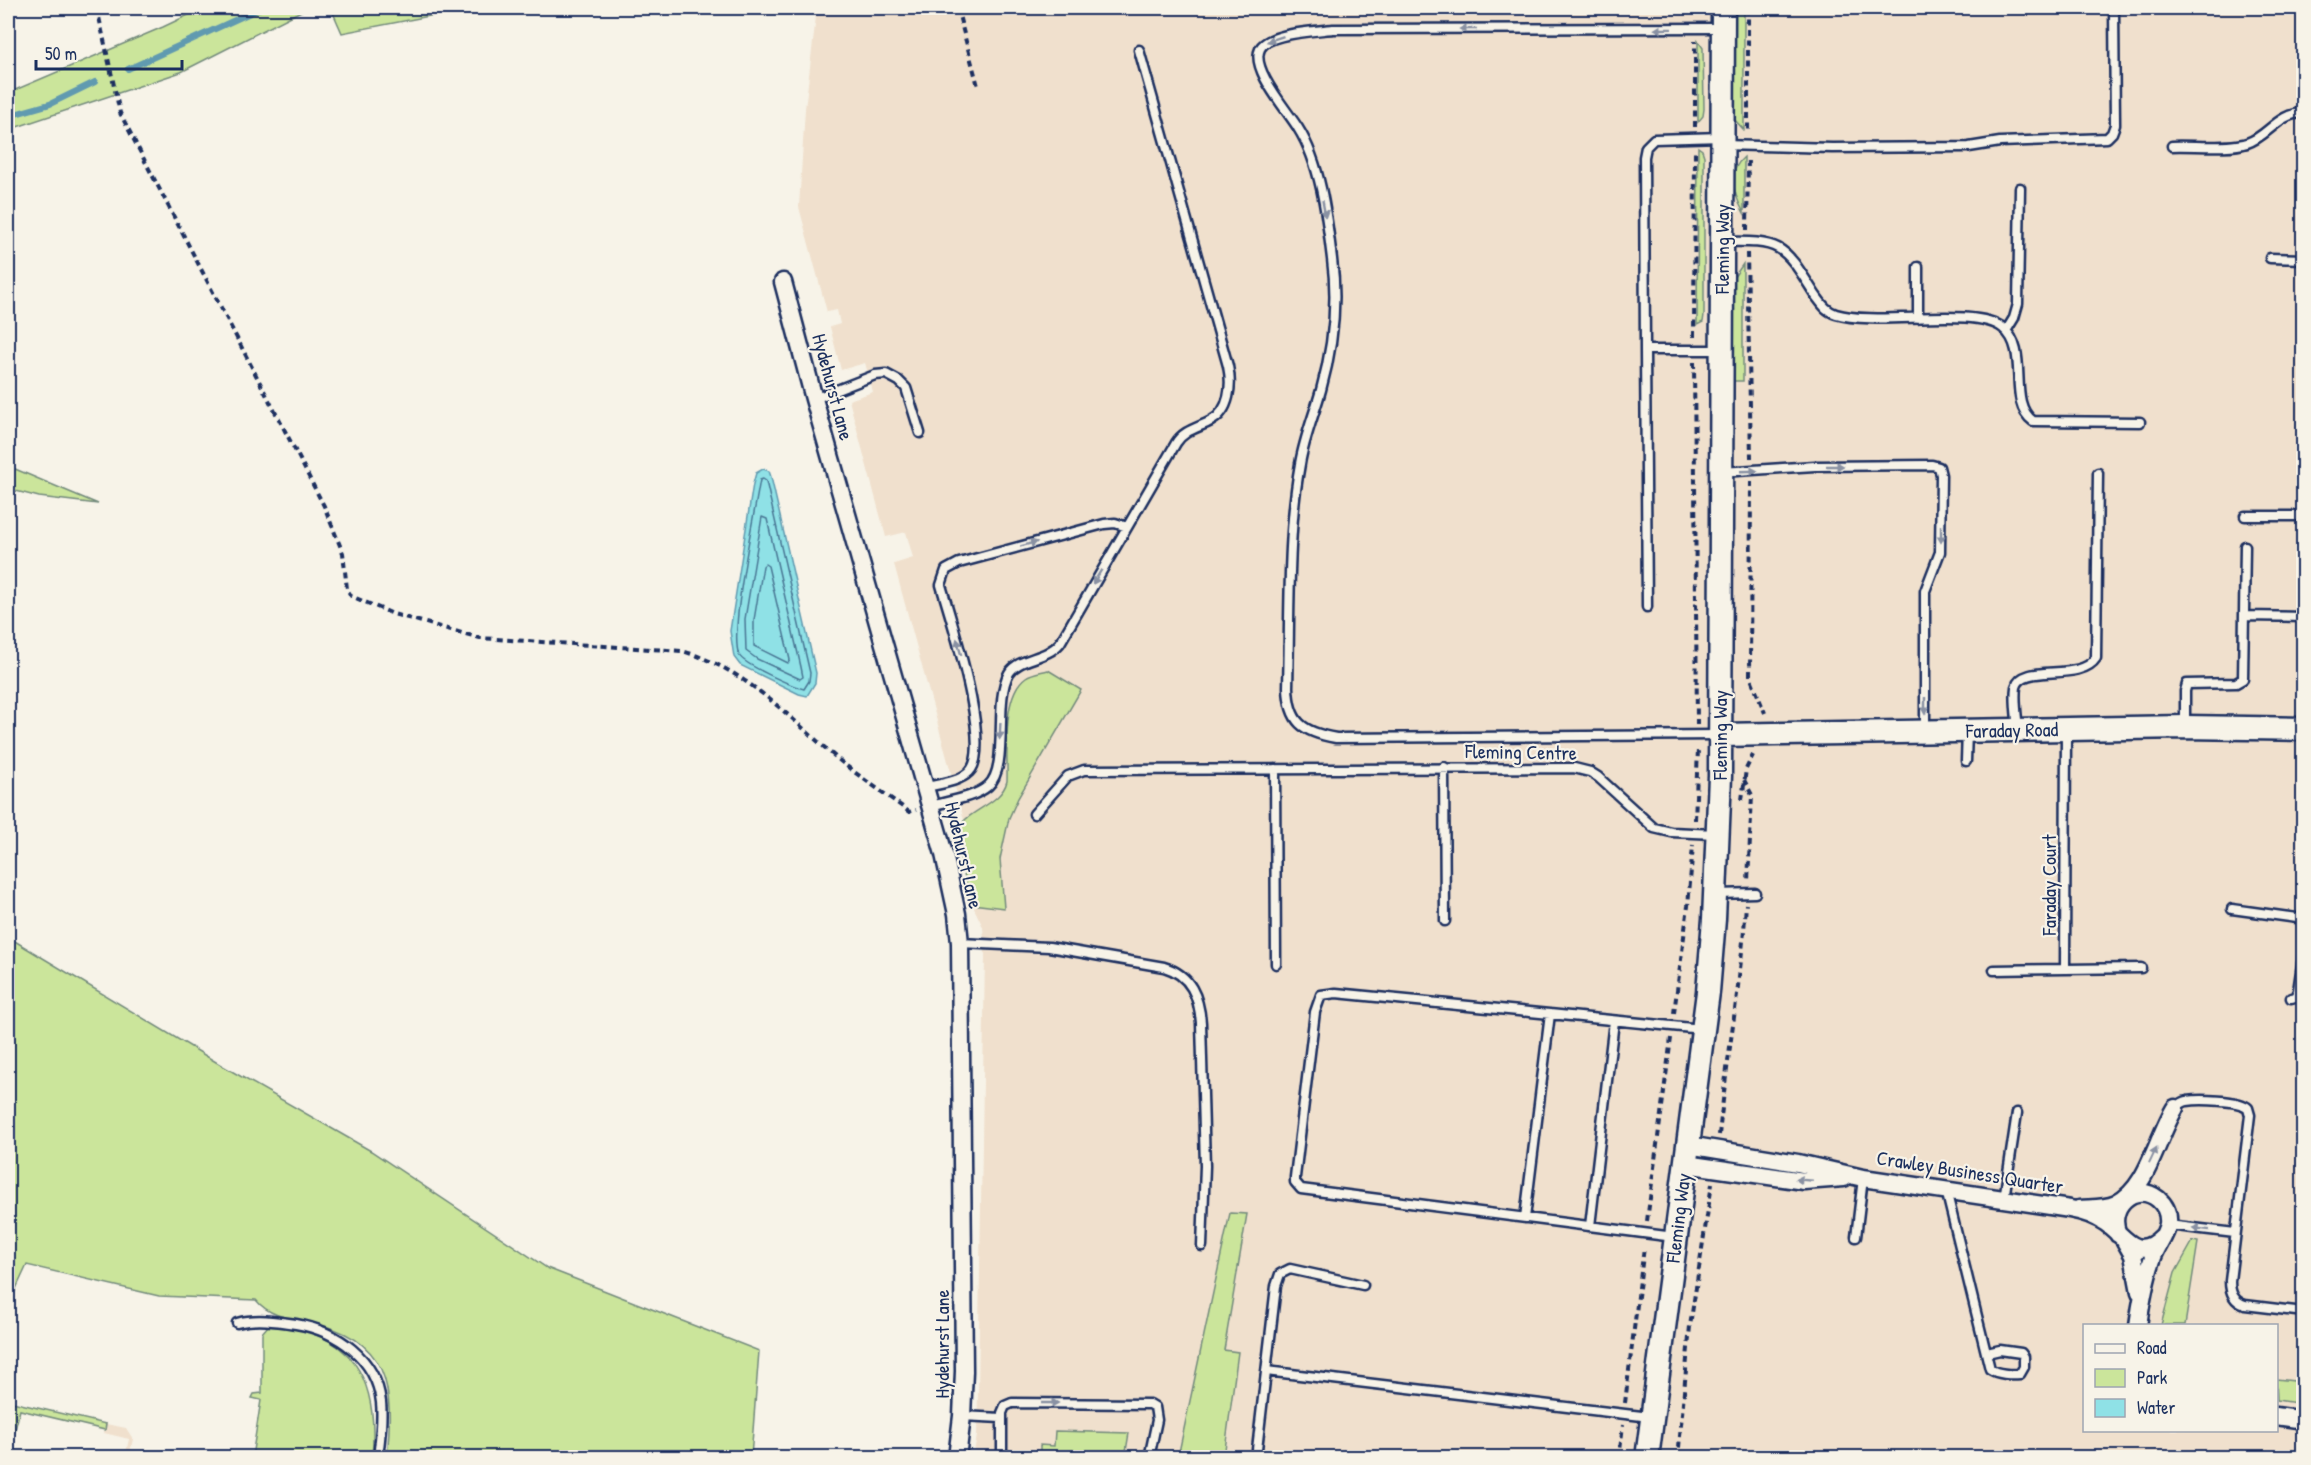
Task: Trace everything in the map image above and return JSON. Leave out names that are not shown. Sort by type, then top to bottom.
[{"type":"street","name":"Fleming Way","points":[[1647,1458],[1708,992],[1715,894],[1720,735],[1722,18]]},
{"type":"street","name":"Hydehurst Lane","points":[[783,282],[814,399],[926,787],[954,896],[960,943],[964,1371],[957,1458]]},
{"type":"street","name":"Faraday Road","points":[[1720,735],[2185,727],[2304,729]]},
{"type":"street","points":[[2140,1305],[2134,1260],[2130,1248],[2121,1238],[2115,1223],[2115,1212],[2144,1174],[2175,1108]]},
{"type":"street","name":"Crawley Business Quarter","points":[[1687,1155],[1717,1150],[1798,1163],[1863,1178],[2070,1209],[2098,1218],[2121,1238]]},
{"type":"street","name":"Crawley Business Quarter","points":[[1687,1155],[1715,1168],[1809,1181],[1863,1178]]},
{"type":"street","name":"Crawley Business Quarter","points":[[2070,1209],[2105,1207],[2142,1193],[2156,1197],[2166,1210],[2165,1231]]},
{"type":"street","points":[[2121,1238],[2136,1246],[2145,1247],[2155,1243],[2165,1231]]},
{"type":"street","points":[[2138,1324],[2140,1305],[2152,1260],[2165,1231]]},
{"type":"street","points":[[2278,1416],[2304,1420]]},
{"type":"lane","points":[[1647,607],[1645,152],[1648,144],[1654,139],[1695,138],[1748,145],[1840,148],[1969,147],[2000,142],[2104,140],[2112,133],[2115,125],[2114,8]]},
{"type":"lane","points":[[1720,735],[1336,738],[1303,726],[1293,717],[1288,687],[1295,499],[1302,453],[1332,340],[1334,278],[1329,237],[1313,160],[1299,129],[1264,77],[1258,63],[1258,56],[1261,46],[1272,39],[1333,29],[1695,28],[1722,18]]},
{"type":"lane","points":[[931,806],[975,793],[990,785],[997,770],[1002,695],[1010,672],[1019,664],[1048,654],[1060,643],[1179,438],[1219,415],[1226,402],[1230,385],[1228,366],[1139,50]]},
{"type":"lane","points":[[2172,146],[2247,143],[2286,116],[2304,113]]},
{"type":"lane","points":[[2006,331],[2014,318],[2018,304],[2020,188]]},
{"type":"lane","points":[[1722,242],[1747,241],[1768,244],[1788,254],[1823,305],[1831,312],[1866,318],[1980,319],[1994,322],[2006,331],[2015,345],[2021,403],[2030,419],[2039,422],[2140,422]]},
{"type":"lane","points":[[2270,258],[2304,258]]},
{"type":"lane","points":[[1918,267],[1918,318]]},
{"type":"lane","points":[[1645,350],[1721,350]]},
{"type":"lane","points":[[814,399],[875,375],[886,374],[906,388],[920,433]]},
{"type":"lane","points":[[1721,472],[1815,465],[1932,465],[1939,467],[1941,475],[1941,552],[1925,591],[1925,731]]},
{"type":"lane","points":[[2018,730],[2016,687],[2022,679],[2030,675],[2082,669],[2093,663],[2096,658],[2098,472]]},
{"type":"lane","points":[[2245,516],[2304,516]]},
{"type":"lane","points":[[926,787],[963,776],[971,770],[974,761],[975,713],[941,585],[946,570],[959,563],[1104,524],[1115,522],[1127,527]]},
{"type":"lane","points":[[2185,727],[2187,684],[2238,682],[2243,679],[2245,546]]},
{"type":"lane","points":[[2245,616],[2304,617]]},
{"type":"lane","name":"Faraday Court","points":[[2065,969],[2066,729]]},
{"type":"lane","points":[[1966,731],[1966,760]]},
{"type":"lane","name":"Fleming Centre","points":[[1034,814],[1068,776],[1078,771],[1444,767],[1580,768],[1598,777],[1654,828],[1671,832],[1718,834]]},
{"type":"lane","name":"Fleming Centre","points":[[1444,767],[1445,921]]},
{"type":"lane","points":[[1275,769],[1276,964]]},
{"type":"lane","points":[[1715,894],[1751,893]]},
{"type":"lane","points":[[2232,909],[2304,919]]},
{"type":"lane","points":[[960,943],[1049,947],[1164,967],[1181,975],[1190,984],[1198,1002],[1202,1042],[1205,1166],[1202,1246]]},
{"type":"lane","points":[[2291,998],[2295,997],[2298,991],[2304,951]]},
{"type":"lane","points":[[1994,970],[2141,968]]},
{"type":"lane","points":[[1676,1237],[1301,1189],[1294,1177],[1315,1012],[1318,999],[1324,993],[1702,1029]]},
{"type":"lane","points":[[1525,1218],[1550,1014]]},
{"type":"lane","points":[[1590,1226],[1614,1021]]},
{"type":"lane","points":[[2175,1108],[2182,1103],[2192,1101],[2237,1103],[2248,1108],[2249,1118],[2230,1286],[2235,1299],[2245,1305],[2304,1312]]},
{"type":"lane","points":[[2004,1199],[2017,1113]]},
{"type":"lane","points":[[1856,1237],[1863,1178]]},
{"type":"lane","points":[[1945,1189],[1990,1369],[1994,1372],[2015,1374],[2020,1374],[2023,1370],[2024,1357],[2021,1353],[2000,1350],[1987,1353]]},
{"type":"lane","points":[[2165,1231],[2235,1233]]},
{"type":"lane","points":[[1256,1458],[1276,1286],[1280,1275],[1290,1269],[1364,1285]]},
{"type":"lane","points":[[237,1323],[263,1320],[318,1329],[334,1336],[359,1356],[371,1374],[380,1400],[378,1458]]},
{"type":"lane","points":[[1266,1371],[1652,1418]]},
{"type":"lane","points":[[1002,1458],[1001,1418],[1003,1409],[1012,1403],[1150,1404],[1155,1407],[1157,1415],[1149,1458]]},
{"type":"lane","points":[[962,1416],[1001,1418]]},
{"type":"path","points":[[97,8],[120,113],[324,506],[343,553],[347,589],[351,596],[393,614],[480,638],[682,651],[702,657],[753,685],[841,761],[909,812],[931,806]]},
{"type":"path","points":[[957,8],[978,86]]},
{"type":"path","points":[[1748,8],[1750,676]]},
{"type":"path","points":[[1695,28],[1694,351],[1698,734],[1696,780]]},
{"type":"path","points":[[1717,1150],[1725,1069],[1751,893],[1752,795],[1744,780]]},
{"type":"path","points":[[1619,1458],[1688,906],[1694,833]]},
{"type":"path","points":[[1678,1458],[1690,1326],[1715,1168]]},
{"type":"path","points":[[8,1422],[14,1432]]},
{"type":"shaded area","points":[[817,8],[2303,8],[2303,1457],[973,1457],[977,1436],[978,1392],[985,955],[983,927],[972,904],[957,834],[964,820],[894,564],[913,558],[906,532],[886,537],[849,400],[873,392],[865,363],[841,370],[830,327],[840,324],[837,310],[827,312],[799,207],[805,109]]},
{"type":"shaded area","points":[[106,1424],[126,1428],[133,1439],[129,1457],[125,1457],[129,1439],[104,1433]]},
{"type":"green space","points":[[203,8],[307,8],[181,72],[8,130],[8,93]]},
{"type":"green space","points":[[331,8],[471,8],[342,33]]},
{"type":"green space","points":[[1733,8],[1744,8],[1744,130],[1734,119]]},
{"type":"green space","points":[[1698,41],[1703,48],[1704,109],[1703,116],[1698,122]]},
{"type":"green space","points":[[1698,147],[1704,156],[1704,315],[1703,322],[1697,325]]},
{"type":"green space","points":[[1744,157],[1744,213],[1737,199],[1733,177],[1738,163]]},
{"type":"green space","points":[[1743,264],[1743,381],[1733,381],[1733,284],[1734,277]]},
{"type":"green space","points":[[8,466],[98,504],[39,497],[8,489]]},
{"type":"green space","points":[[1048,670],[1081,690],[1018,798],[1009,818],[1000,859],[1004,908],[972,904],[958,849],[959,827],[1003,790],[1007,781],[1009,710],[1013,697],[1018,685],[1026,677]]},
{"type":"green space","points":[[8,937],[221,1065],[371,1151],[547,1268],[759,1351],[751,1457],[387,1457],[389,1409],[387,1388],[381,1369],[371,1353],[356,1340],[336,1330],[280,1316],[261,1306],[256,1300],[159,1296],[27,1265],[8,1306]]},
{"type":"green space","points":[[1230,1213],[1247,1214],[1224,1350],[1238,1352],[1224,1457],[1178,1457]]},
{"type":"green space","points":[[2193,1241],[2198,1242],[2185,1324],[2161,1324],[2175,1273]]},
{"type":"green space","points":[[268,1326],[297,1329],[321,1337],[340,1348],[354,1363],[365,1382],[371,1404],[372,1457],[252,1457],[261,1400],[252,1398],[254,1394],[262,1393],[262,1333]]},
{"type":"green space","points":[[2278,1379],[2303,1382],[2303,1404],[2278,1400]]},
{"type":"green space","points":[[8,1401],[106,1424],[105,1430],[20,1410],[8,1457]]},
{"type":"green space","points":[[1055,1431],[1129,1433],[1125,1457],[1055,1458],[1040,1454],[1040,1445],[1054,1446]]},
{"type":"water","points":[[763,469],[769,471],[771,477],[816,673],[815,683],[807,696],[740,665],[734,657],[730,631],[753,484],[756,473]]},
{"type":"waterway","points":[[128,69],[261,8]]},
{"type":"waterway","points":[[8,116],[50,104],[95,82]]}]
